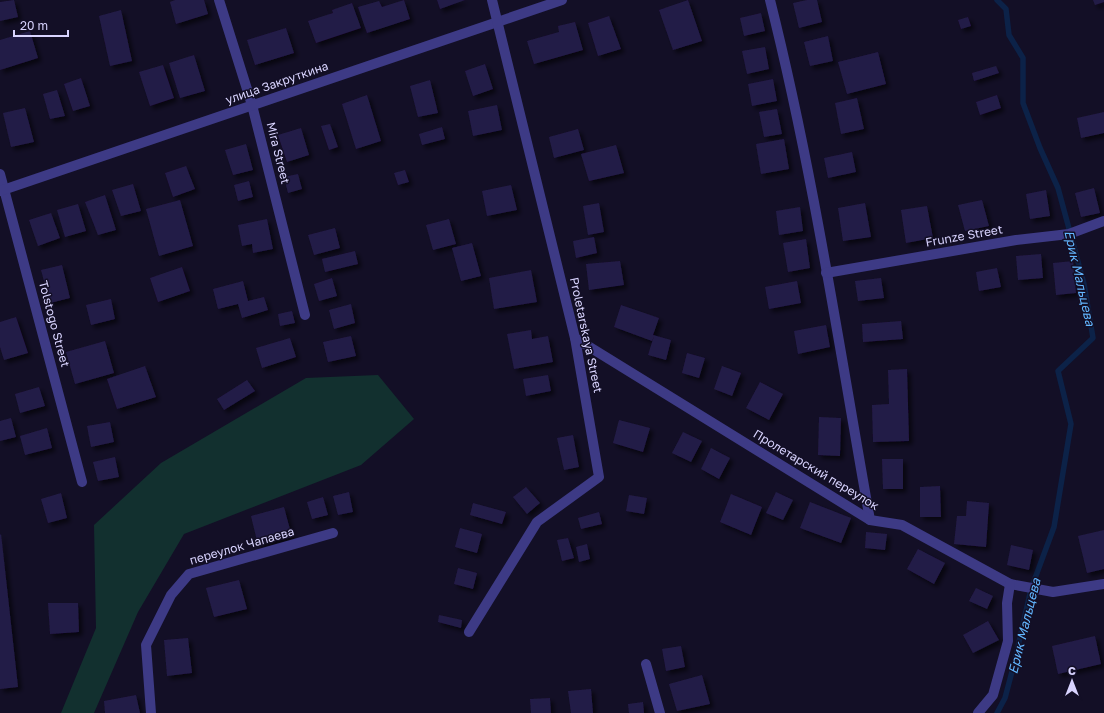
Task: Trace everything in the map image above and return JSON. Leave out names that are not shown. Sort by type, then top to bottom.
[{"type":"street","name":"Mira Street","points":[[219,0],[252,105],[305,315]]},
{"type":"street","name":"Proletarskaya Street","points":[[468,632],[537,522],[599,477],[575,338],[499,22],[492,0]]},
{"type":"street","name":"улица Закруткина","points":[[2,190],[562,0]]},
{"type":"street","points":[[770,0],[787,68],[826,273],[870,520]]},
{"type":"street","name":"Tolstogo Street","points":[[0,174],[2,190],[82,482]]},
{"type":"street","name":"Frunze Street","points":[[826,273],[1016,240],[1069,234],[1104,221]]},
{"type":"street","name":"Пролетарский переулок","points":[[575,338],[870,520],[902,525],[1010,584],[1053,592],[1104,584]]},
{"type":"street","name":"переулок Чапаева","points":[[151,713],[146,645],[171,595],[189,574],[333,533]]},
{"type":"street","points":[[978,713],[993,695],[1008,641],[1007,603],[1010,584]]},
{"type":"street","points":[[646,664],[660,713]]},
{"type":"green space","points":[[378,375],[414,419],[361,465],[184,534],[138,612],[94,713],[61,713],[96,628],[94,525],[161,463],[306,378]]},
{"type":"building","points":[[14,0],[18,17],[0,21],[0,2]]},
{"type":"building","points":[[175,0],[204,0],[208,14],[176,24],[170,2]]},
{"type":"building","points":[[404,0],[410,19],[367,33],[358,7],[379,1],[382,7]]},
{"type":"building","points":[[437,0],[465,0],[440,9]]},
{"type":"building","points":[[688,0],[702,41],[673,50],[659,10]]},
{"type":"building","points":[[807,0],[817,0],[822,22],[799,28],[793,3]]},
{"type":"building","points":[[1093,0],[1104,0],[1104,2],[1095,5]]},
{"type":"building","points":[[352,3],[361,28],[316,43],[308,21],[333,13],[332,10]]},
{"type":"building","points":[[121,10],[132,61],[110,66],[99,16]]},
{"type":"building","points":[[761,13],[765,31],[744,36],[740,18]]},
{"type":"building","points":[[609,16],[621,49],[598,56],[588,23]]},
{"type":"building","points":[[968,17],[971,26],[961,29],[958,20]]},
{"type":"building","points":[[575,22],[583,50],[534,64],[527,41],[559,32],[558,26]]},
{"type":"building","points":[[286,28],[294,53],[255,65],[247,40]]},
{"type":"building","points":[[30,31],[38,58],[0,70],[0,40]]},
{"type":"building","points":[[828,36],[833,61],[810,66],[804,42]]},
{"type":"building","points":[[765,47],[769,69],[747,74],[742,51]]},
{"type":"building","points":[[878,52],[886,84],[847,94],[838,62]]},
{"type":"building","points":[[194,55],[205,91],[180,98],[169,63]]},
{"type":"building","points":[[485,64],[493,89],[473,96],[465,71]]},
{"type":"building","points":[[163,65],[174,98],[150,106],[139,72]]},
{"type":"building","points":[[996,66],[999,73],[974,81],[972,73]]},
{"type":"building","points":[[81,78],[90,106],[73,111],[64,84]]},
{"type":"building","points":[[773,79],[777,101],[752,106],[748,84]]},
{"type":"building","points":[[430,80],[438,113],[418,117],[410,86]]},
{"type":"building","points":[[57,90],[65,116],[50,119],[43,94]]},
{"type":"building","points":[[367,95],[381,141],[356,149],[342,104]]},
{"type":"building","points":[[997,95],[1001,108],[980,115],[976,102]]},
{"type":"building","points":[[857,98],[864,129],[841,134],[835,103]]},
{"type":"building","points":[[497,105],[502,130],[473,136],[468,111]]},
{"type":"building","points":[[25,108],[34,142],[11,147],[3,113]]},
{"type":"building","points":[[777,109],[782,134],[764,137],[759,112]]},
{"type":"building","points":[[1104,112],[1104,133],[1081,138],[1077,118]]},
{"type":"building","points":[[330,124],[338,147],[329,150],[321,126]]},
{"type":"building","points":[[442,127],[445,139],[422,145],[419,134]]},
{"type":"building","points":[[301,128],[309,155],[287,162],[278,135]]},
{"type":"building","points":[[578,129],[584,150],[554,158],[549,137]]},
{"type":"building","points":[[784,139],[789,169],[761,174],[756,144]]},
{"type":"building","points":[[246,144],[253,170],[233,175],[225,150]]},
{"type":"building","points":[[616,145],[624,173],[589,181],[581,154]]},
{"type":"building","points":[[852,152],[856,172],[828,178],[824,158]]},
{"type":"building","points":[[186,166],[195,189],[173,197],[165,173]]},
{"type":"building","points":[[405,170],[409,182],[398,185],[394,173]]},
{"type":"building","points":[[298,174],[302,189],[288,193],[284,177]]},
{"type":"building","points":[[249,181],[253,197],[238,201],[234,185]]},
{"type":"building","points":[[133,184],[141,211],[121,216],[112,190]]},
{"type":"building","points":[[511,185],[517,210],[487,216],[482,191]]},
{"type":"building","points":[[1094,188],[1100,213],[1081,217],[1075,193]]},
{"type":"building","points":[[1046,190],[1050,216],[1030,219],[1026,194]]},
{"type":"building","points":[[105,195],[116,230],[98,235],[85,202]]},
{"type":"building","points":[[180,200],[193,246],[159,256],[146,209]]},
{"type":"building","points":[[982,200],[989,226],[965,231],[958,205]]},
{"type":"building","points":[[599,203],[604,232],[588,235],[583,206]]},
{"type":"building","points":[[865,203],[871,237],[843,241],[838,208]]},
{"type":"building","points":[[78,204],[86,231],[65,237],[57,210]]},
{"type":"building","points":[[927,206],[933,238],[906,243],[901,210]]},
{"type":"building","points":[[800,207],[803,231],[779,235],[776,211]]},
{"type":"building","points":[[51,213],[60,238],[38,246],[29,220]]},
{"type":"building","points":[[267,219],[273,249],[253,253],[252,244],[242,246],[238,225]]},
{"type":"building","points":[[449,219],[456,244],[433,250],[426,225]]},
{"type":"building","points":[[335,228],[340,248],[314,255],[308,235]]},
{"type":"building","points":[[594,237],[597,253],[576,258],[573,241]]},
{"type":"building","points":[[806,239],[810,268],[788,272],[783,243]]},
{"type":"building","points":[[472,243],[481,276],[461,281],[452,248]]},
{"type":"building","points":[[355,251],[358,264],[325,272],[322,259]]},
{"type":"building","points":[[1041,254],[1043,278],[1018,280],[1016,256]]},
{"type":"building","points":[[620,261],[624,285],[589,290],[586,264]]},
{"type":"building","points":[[1073,261],[1076,293],[1056,295],[1053,263]]},
{"type":"building","points":[[62,265],[70,298],[50,303],[41,270]]},
{"type":"building","points":[[182,267],[190,291],[158,302],[150,278]]},
{"type":"building","points":[[997,268],[1001,287],[979,291],[976,272]]},
{"type":"building","points":[[531,270],[537,302],[494,309],[489,278]]},
{"type":"building","points":[[332,278],[337,296],[319,301],[314,284]]},
{"type":"building","points":[[881,278],[884,298],[858,301],[855,281]]},
{"type":"building","points":[[243,281],[248,301],[264,297],[268,310],[242,318],[238,304],[218,309],[213,289]]},
{"type":"building","points":[[797,281],[801,303],[769,309],[765,287]]},
{"type":"building","points":[[111,299],[115,319],[91,325],[86,305]]},
{"type":"building","points":[[351,304],[355,323],[334,329],[329,310]]},
{"type":"building","points":[[621,305],[659,318],[653,335],[671,340],[666,360],[648,355],[654,336],[652,341],[614,327]]},
{"type":"building","points":[[292,311],[295,323],[280,326],[278,314]]},
{"type":"building","points":[[16,317],[28,353],[4,360],[0,347],[0,322]]},
{"type":"building","points":[[901,321],[903,339],[863,342],[862,324]]},
{"type":"building","points":[[826,325],[830,347],[798,354],[794,331]]},
{"type":"building","points":[[531,330],[532,339],[548,336],[553,362],[514,369],[507,334]]},
{"type":"building","points":[[351,336],[356,356],[328,362],[323,342]]},
{"type":"building","points":[[290,338],[296,357],[262,368],[256,348]]},
{"type":"building","points":[[105,341],[114,373],[75,384],[66,352]]},
{"type":"building","points":[[687,353],[705,358],[699,378],[682,373]]},
{"type":"building","points":[[145,366],[156,397],[117,409],[107,379]]},
{"type":"building","points":[[722,366],[741,373],[732,396],[714,389]]},
{"type":"building","points":[[907,369],[909,441],[873,442],[872,405],[889,404],[888,370]]},
{"type":"building","points":[[548,375],[551,391],[526,396],[523,379]]},
{"type":"building","points":[[247,380],[255,391],[224,410],[217,399]]},
{"type":"building","points":[[760,382],[783,394],[769,420],[746,408]]},
{"type":"building","points":[[39,387],[45,406],[20,413],[15,394]]},
{"type":"building","points":[[819,417],[841,418],[840,456],[818,455]]},
{"type":"building","points":[[11,418],[16,437],[0,441],[0,421]]},
{"type":"building","points":[[619,420],[650,428],[643,452],[613,443]]},
{"type":"building","points":[[110,422],[114,442],[91,447],[87,426]]},
{"type":"building","points":[[47,428],[52,448],[25,455],[20,436]]},
{"type":"building","points":[[683,432],[702,441],[691,462],[672,453]]},
{"type":"building","points":[[573,435],[579,467],[564,470],[557,438]]},
{"type":"building","points":[[711,448],[730,458],[719,479],[701,469]]},
{"type":"building","points":[[115,457],[119,477],[98,481],[93,462]]},
{"type":"building","points":[[882,459],[903,459],[903,489],[883,489]]},
{"type":"building","points":[[940,486],[941,517],[920,517],[920,487]]},
{"type":"building","points":[[526,487],[540,503],[527,514],[513,497]]},
{"type":"building","points":[[349,492],[353,512],[338,515],[333,496]]},
{"type":"building","points":[[776,492],[793,500],[783,520],[766,513]]},
{"type":"building","points":[[61,493],[67,518],[48,523],[41,499]]},
{"type":"building","points":[[731,494],[762,507],[751,535],[720,522]]},
{"type":"building","points":[[629,495],[647,498],[644,514],[626,511]]},
{"type":"building","points":[[323,497],[328,515],[312,519],[307,502]]},
{"type":"building","points":[[967,501],[989,503],[986,547],[954,544],[957,516],[966,516]]},
{"type":"building","points":[[810,502],[851,518],[841,543],[800,528]]},
{"type":"building","points":[[473,503],[506,512],[502,524],[470,515]]},
{"type":"building","points":[[284,507],[292,537],[258,545],[251,516]]},
{"type":"building","points":[[599,512],[602,524],[581,529],[578,518]]},
{"type":"building","points":[[460,528],[482,534],[477,553],[455,547]]},
{"type":"building","points":[[1104,530],[1104,569],[1087,573],[1078,536]]},
{"type":"building","points":[[866,532],[887,534],[885,550],[865,548]]},
{"type":"building","points":[[1,534],[18,687],[0,689],[0,535]]},
{"type":"building","points":[[568,538],[574,558],[562,561],[557,540]]},
{"type":"building","points":[[587,544],[590,559],[579,562],[576,547]]},
{"type":"building","points":[[1011,545],[1033,550],[1029,570],[1007,565]]},
{"type":"building","points":[[918,549],[945,563],[934,584],[907,569]]},
{"type":"building","points":[[458,568],[477,573],[473,589],[454,584]]},
{"type":"building","points":[[239,580],[247,609],[214,617],[206,588]]},
{"type":"building","points":[[976,588],[993,596],[987,609],[969,601]]},
{"type":"building","points":[[48,603],[78,603],[79,632],[50,634]]},
{"type":"building","points":[[439,615],[462,620],[461,628],[438,622]]},
{"type":"building","points":[[988,621],[999,640],[973,653],[963,635]]},
{"type":"building","points":[[1095,636],[1101,664],[1058,674],[1052,646]]},
{"type":"building","points":[[188,638],[192,673],[167,676],[164,640]]},
{"type":"building","points":[[681,646],[685,667],[666,671],[662,649]]},
{"type":"building","points":[[702,675],[710,704],[677,711],[669,684]]},
{"type":"building","points":[[591,689],[593,713],[571,713],[568,691]]},
{"type":"building","points":[[136,695],[140,713],[105,713],[104,701]]},
{"type":"building","points":[[550,698],[551,713],[531,713],[530,699]]},
{"type":"building","points":[[643,702],[644,713],[629,713],[628,704]]},
{"type":"waterway","name":"Ерик Мальцева","points":[[997,0],[1006,9],[1009,35],[1023,58],[1023,103],[1040,148],[1058,188],[1084,284],[1093,338],[1058,371],[1071,424],[1054,527],[1031,589],[1005,698],[997,713]]}]
